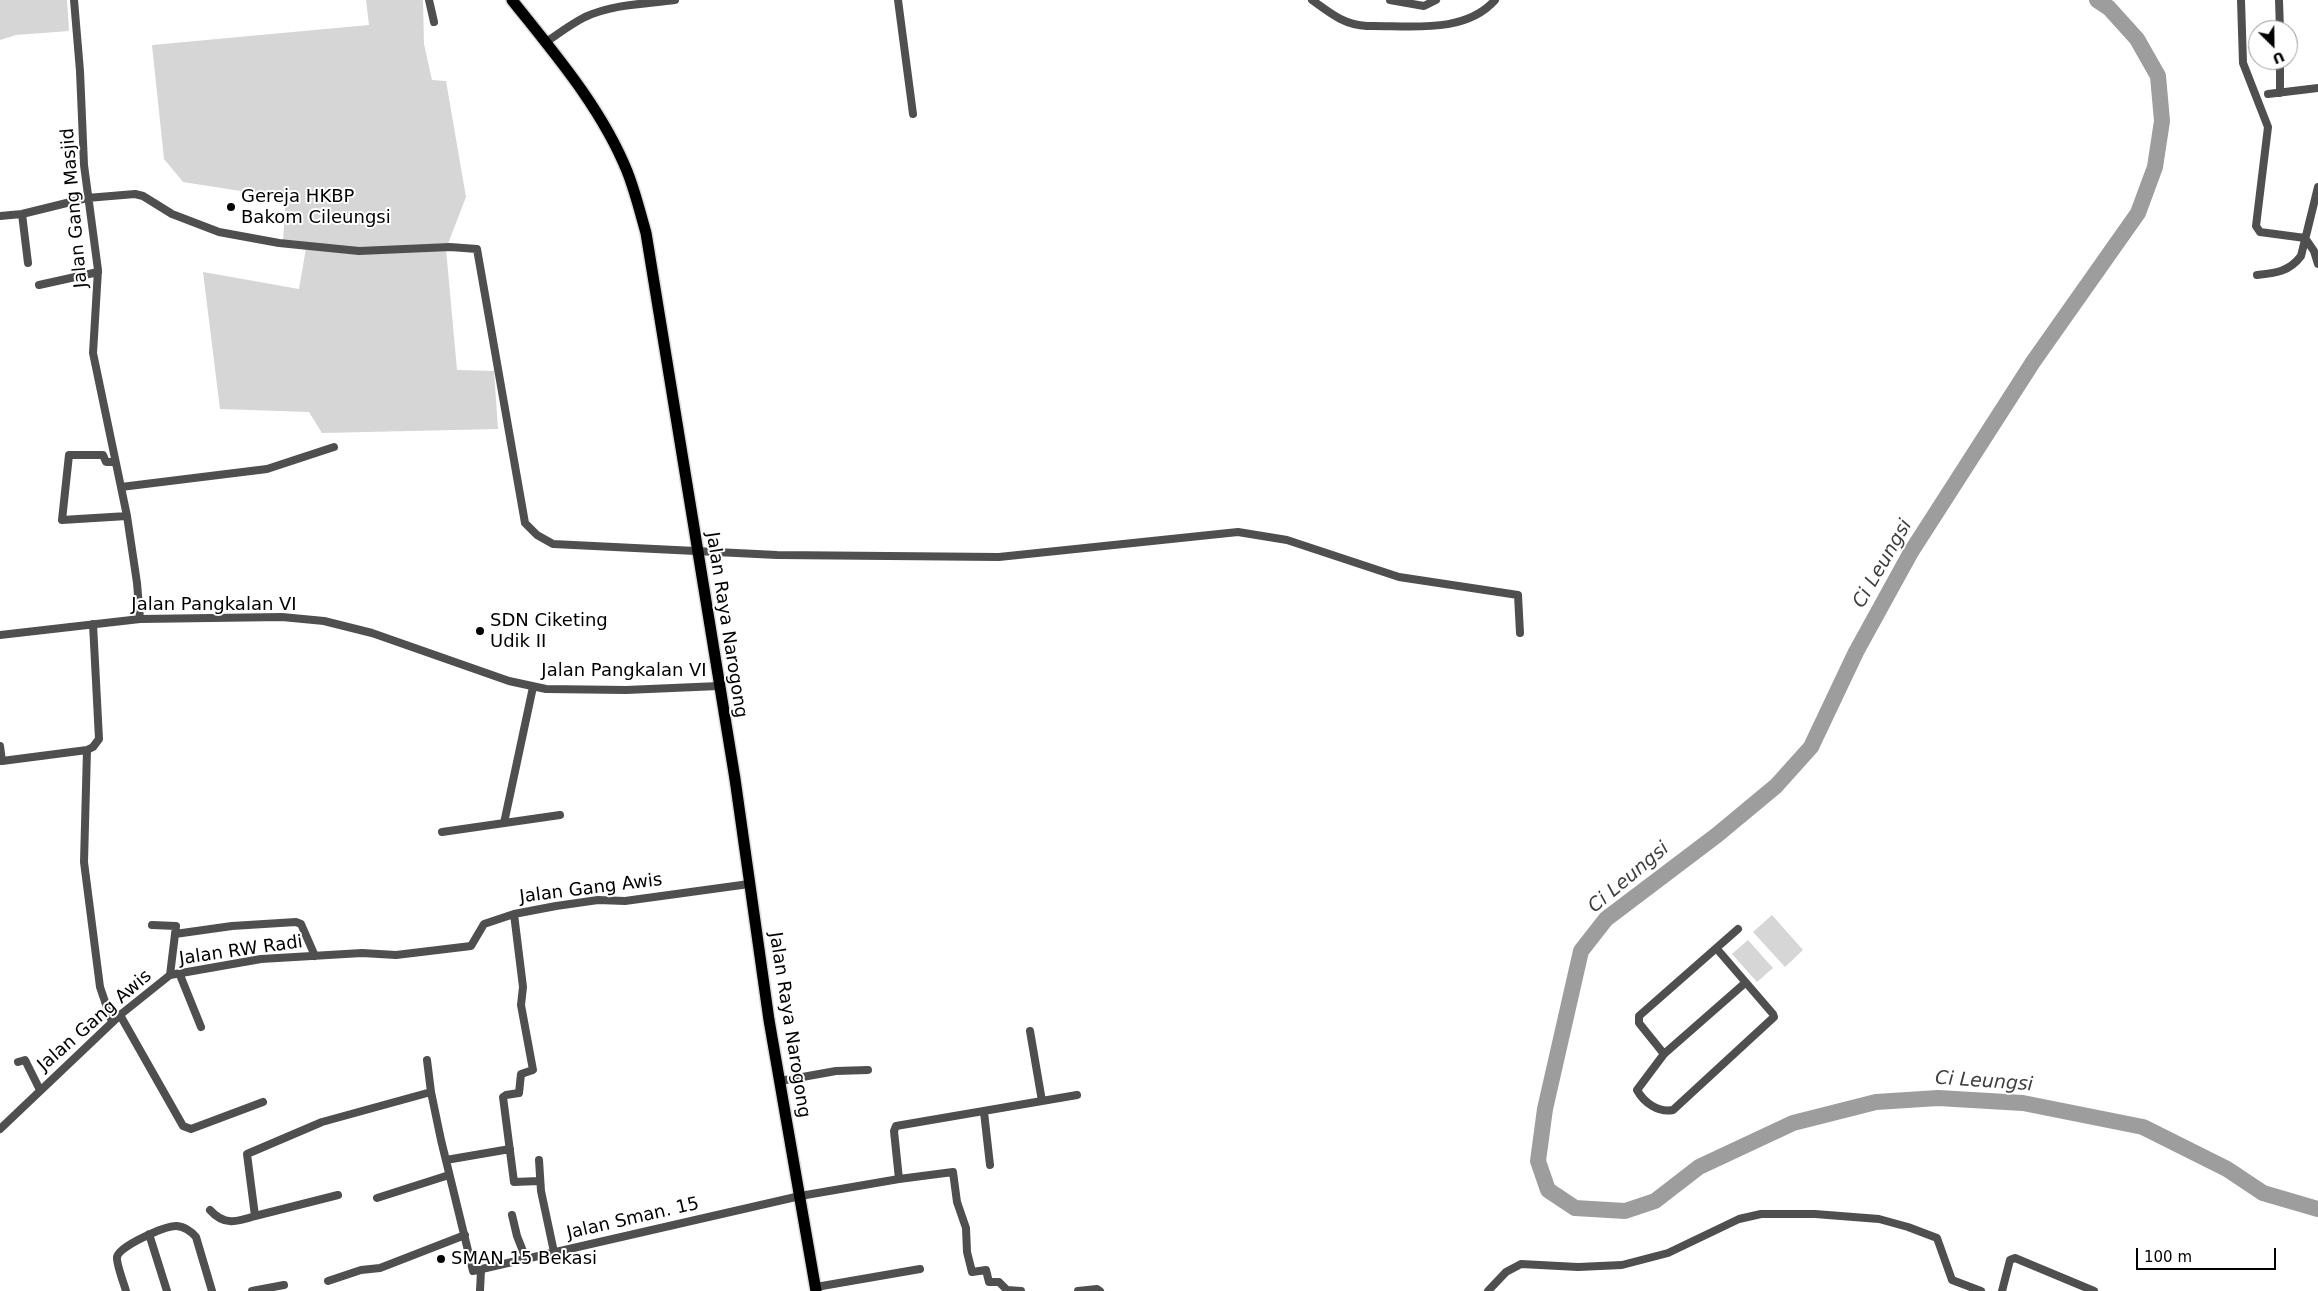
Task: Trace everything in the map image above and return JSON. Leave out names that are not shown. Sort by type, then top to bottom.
[{"type":"main road","name":"Jalan Raya Narogong","points":[[512,0],[546,42],[592,105],[627,170],[646,233],[667,355],[696,552],[735,779],[749,884],[780,1081],[816,1289]]},
{"type":"street","name":"Jalan Gang Masjid","points":[[74,0],[87,198],[98,272],[93,353],[121,487],[137,583],[140,619]]},
{"type":"street","points":[[429,0],[434,22]]},
{"type":"street","points":[[546,42],[584,18],[599,12],[613,8],[675,0]]},
{"type":"street","points":[[898,0],[913,114]]},
{"type":"street","points":[[1312,0],[1345,22],[1367,26],[1451,24],[1469,18],[1495,0]]},
{"type":"street","points":[[1390,0],[1426,6],[1436,0]]},
{"type":"street","points":[[2241,0],[2243,63],[2268,128],[2256,226],[2260,232],[2305,238],[2314,251],[2318,264]]},
{"type":"street","points":[[2279,0],[2280,20]]},
{"type":"street","points":[[2280,70],[2280,93]]},
{"type":"street","points":[[2268,94],[2318,88]]},
{"type":"street","points":[[2257,275],[2280,272],[2295,264],[2301,256],[2318,187]]},
{"type":"street","points":[[0,216],[22,214],[87,198],[135,194],[142,196],[172,214],[219,232],[279,243],[360,251],[450,247],[477,249],[525,523],[536,535],[553,544],[696,552],[998,557],[1238,532],[1287,540],[1399,577],[1518,595],[1520,633]]},
{"type":"street","points":[[22,214],[28,263]]},
{"type":"street","points":[[39,285],[98,272]]},
{"type":"street","points":[[121,487],[267,469],[334,447]]},
{"type":"street","points":[[115,462],[106,462],[103,454],[69,455],[62,520],[126,516]]},
{"type":"street","name":"Jalan Pangkalan VI","points":[[0,635],[140,619],[282,617],[324,621],[372,632],[509,680],[546,689],[626,690],[719,686]]},
{"type":"street","points":[[0,746],[2,761],[87,750],[93,747],[99,739],[93,624]]},
{"type":"street","points":[[504,823],[533,686]]},
{"type":"street","points":[[87,750],[84,862],[100,987],[112,1022]]},
{"type":"street","points":[[442,832],[560,815]]},
{"type":"street","name":"Jalan Gang Awis","points":[[315,956],[362,953],[396,955],[471,946],[484,924],[514,914],[598,900],[625,901],[749,884]]},
{"type":"street","points":[[660,886],[662,895]]},
{"type":"street","points":[[514,914],[524,987],[521,1005],[532,1070],[521,1074],[519,1093],[503,1097],[514,1182],[539,1181]]},
{"type":"street","points":[[152,924],[176,925],[175,934],[232,926],[296,922],[301,924],[315,956]]},
{"type":"street","points":[[1664,1054],[1639,1023],[1639,1016],[1717,949],[1738,928]]},
{"type":"street","name":"Jalan Gang Awis","points":[[0,1130],[112,1022],[170,975],[175,934]]},
{"type":"street","points":[[1717,949],[1773,1014],[1773,1019],[1673,1110],[1664,1112],[1657,1110],[1637,1090],[1664,1054],[1745,983]]},
{"type":"street","name":"Jalan RW Radi","points":[[170,975],[180,975],[261,959],[315,956]]},
{"type":"street","points":[[180,975],[200,1027]]},
{"type":"street","points":[[120,1015],[183,1126],[191,1129],[263,1102]]},
{"type":"street","points":[[1030,1031],[1042,1100]]},
{"type":"street","points":[[18,1062],[25,1060],[40,1090]]},
{"type":"street","points":[[328,1281],[361,1270],[380,1268],[465,1235],[449,1175],[426,1060]]},
{"type":"street","points":[[780,1081],[836,1071],[868,1070]]},
{"type":"street","points":[[255,1216],[247,1156],[249,1152],[322,1122],[432,1092]]},
{"type":"street","points":[[899,1179],[894,1128],[1077,1095]]},
{"type":"street","points":[[984,1112],[990,1165]]},
{"type":"street","points":[[446,1160],[510,1149]]},
{"type":"street","points":[[539,1160],[539,1181],[554,1252]]},
{"type":"street","name":"Jalan Sman. 15","points":[[465,1235],[472,1271],[481,1270],[526,1258],[800,1196],[953,1172],[957,1202],[966,1228],[967,1252],[972,1272],[986,1270],[989,1282],[999,1282],[1007,1290],[1021,1291]]},
{"type":"street","points":[[377,1198],[449,1175]]},
{"type":"street","points":[[210,1210],[216,1217],[228,1222],[338,1195]]},
{"type":"street","points":[[1488,1291],[1506,1272],[1521,1264],[1578,1267],[1622,1265],[1668,1253],[1748,1217],[1788,1213],[1879,1219],[1908,1226],[1937,1238],[1952,1280],[1981,1291]]},
{"type":"street","points":[[512,1215],[517,1236],[526,1258]]},
{"type":"street","points":[[126,1291],[117,1256],[120,1252],[149,1234],[169,1226],[178,1226],[196,1237],[212,1291]]},
{"type":"street","points":[[149,1234],[167,1291]]},
{"type":"street","points":[[2002,1291],[2010,1260],[2016,1258],[2094,1291]]},
{"type":"street","points":[[816,1289],[920,1269]]},
{"type":"street","points":[[480,1291],[481,1270]]},
{"type":"street","points":[[252,1291],[284,1285]]},
{"type":"street","points":[[1078,1291],[1097,1289],[1100,1291]]},
{"type":"shaded area","points":[[0,0],[67,0],[69,31],[16,35],[0,40]]},
{"type":"shaded area","points":[[366,0],[423,0],[424,44],[432,80],[446,81],[466,197],[446,249],[457,370],[494,371],[498,429],[322,433],[309,412],[220,409],[203,272],[299,289],[306,248],[283,240],[286,198],[183,182],[164,159],[152,45],[369,25]]},
{"type":"shaded area","points":[[1772,915],[1803,950],[1785,967],[1753,932]]},
{"type":"shaded area","points":[[1748,940],[1773,968],[1757,982],[1732,954]]},
{"type":"waterway","name":"Ci Leungsi","points":[[2097,0],[2109,8],[2137,39],[2158,76],[2162,121],[2155,167],[2138,213],[2033,362],[1911,552],[1856,652],[1811,747],[1776,786],[1717,835],[1606,919],[1581,951],[1545,1109],[1538,1161],[1548,1190],[1575,1208],[1625,1211],[1655,1201],[1699,1167],[1793,1123],[1876,1102],[1938,1098],[2023,1103],[2143,1127],[2227,1169],[2263,1193],[2318,1209]]},
{"type":"place","name":"Gereja HKBP Bakom Cileungsi","points":[[231,207]]},
{"type":"place","name":"SDN Ciketing Udik II","points":[[480,631]]},
{"type":"place","name":"SMAN 15 Bekasi","points":[[441,1259]]}]
